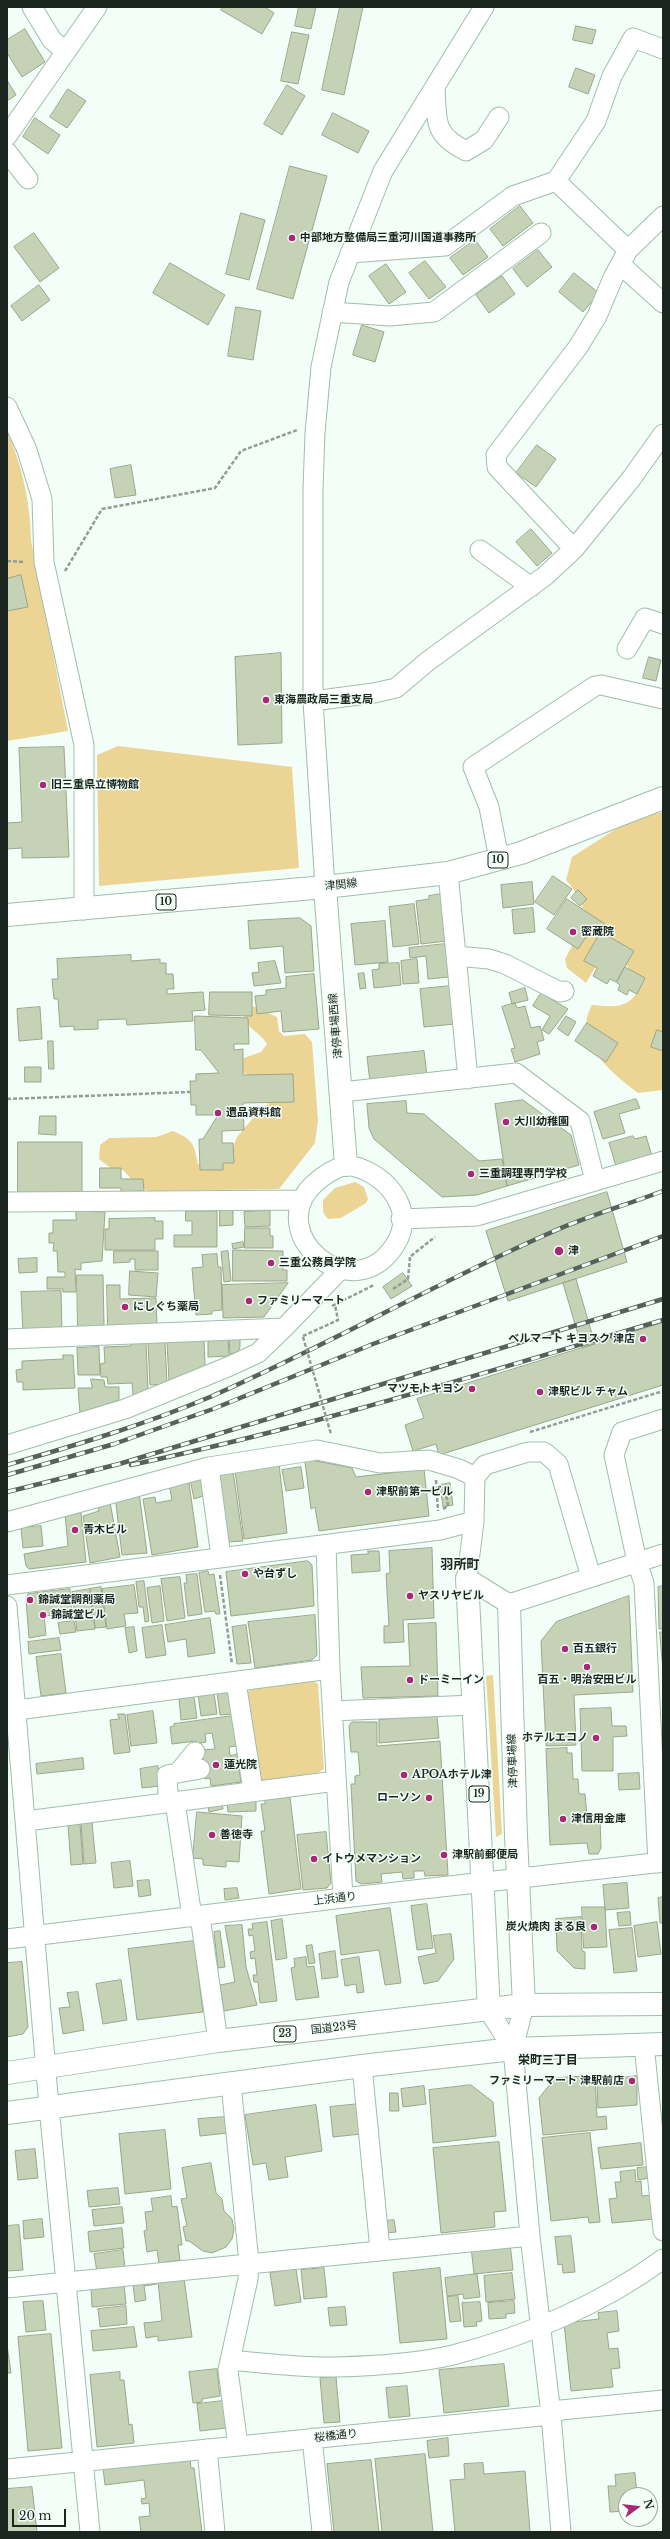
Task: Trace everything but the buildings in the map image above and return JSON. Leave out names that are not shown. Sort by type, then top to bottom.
[{"type":"main road","name":"津関線","points":[[7,915],[84,910],[325,887],[448,873],[499,860],[663,798]]},
{"type":"main road","name":"津停車場西線","points":[[325,887],[342,1092],[346,1165]]},
{"type":"main road","name":"19","points":[[467,1578],[490,2011]]},
{"type":"main road","name":"津停車場線","points":[[509,1604],[518,1878],[524,2005]]},
{"type":"main road","name":"国道23号","points":[[7,2073],[218,2041],[490,2011],[524,2005],[663,2004]]},
{"type":"main road","points":[[7,2113],[362,2066],[513,2049],[653,2044]]},
{"type":"street","points":[[32,7],[52,40],[66,52]]},
{"type":"street","points":[[7,136],[97,7]]},
{"type":"street","points":[[325,887],[313,700],[315,424],[321,368],[339,282],[383,171],[484,7]]},
{"type":"street","points":[[350,253],[445,246],[518,193],[538,189],[556,181],[596,121],[612,76],[633,38],[663,49]]},
{"type":"street","points":[[435,87],[437,124],[448,142],[466,151],[484,140],[499,117]]},
{"type":"street","points":[[7,152],[28,179]]},
{"type":"street","points":[[556,181],[625,257],[663,303]]},
{"type":"street","points":[[574,549],[497,467],[496,455],[578,347],[597,316],[613,278],[625,257],[663,216]]},
{"type":"street","points":[[332,312],[390,316],[434,312],[540,233]]},
{"type":"street","points":[[7,407],[27,450],[42,499],[44,562],[84,746],[84,910]]},
{"type":"street","points":[[313,700],[374,694],[396,688],[428,661],[531,587],[574,549],[631,479],[663,434]]},
{"type":"street","points":[[480,550],[531,587]]},
{"type":"street","points":[[627,649],[645,618],[663,624]]},
{"type":"street","points":[[499,860],[489,807],[473,767],[595,686],[601,685],[663,699]]},
{"type":"street","points":[[448,873],[468,1079]]},
{"type":"street","points":[[456,956],[489,959],[505,964],[560,992],[564,991]]},
{"type":"street","points":[[342,1092],[516,1073],[580,1121],[595,1181]]},
{"type":"street","points":[[401,1220],[477,1216],[663,1161]]},
{"type":"street","points":[[346,1165],[359,1166],[386,1182],[396,1195],[401,1220],[396,1243],[386,1257],[372,1266],[356,1270],[340,1270],[324,1263],[311,1252],[305,1242],[299,1219],[301,1200],[323,1175],[332,1169],[346,1165]]},
{"type":"street","points":[[7,1202],[301,1200]]},
{"type":"street","points":[[7,1445],[125,1409],[258,1353],[340,1270]]},
{"type":"street","points":[[7,1339],[284,1328]]},
{"type":"street","points":[[660,1863],[656,1689],[644,1583],[637,1562],[614,1455],[622,1432],[663,1419]]},
{"type":"street","points":[[7,1522],[209,1467],[317,1450],[380,1463],[429,1460],[459,1469],[475,1476]]},
{"type":"street","points":[[591,1577],[558,1464],[544,1452],[528,1452],[485,1466],[475,1476],[474,1521],[467,1578],[509,1604],[663,1554]]},
{"type":"street","points":[[209,1467],[220,1557]]},
{"type":"street","points":[[7,1585],[440,1530],[474,1521]]},
{"type":"street","points":[[326,1545],[332,1711],[343,1898]]},
{"type":"street","points":[[7,1606],[17,1710],[13,1762],[26,1820],[49,2107],[90,2532]]},
{"type":"street","points":[[17,1710],[330,1669]]},
{"type":"street","points":[[236,1682],[253,1790]]},
{"type":"street","points":[[332,1711],[474,1705]]},
{"type":"street","points":[[178,1773],[195,1752]]},
{"type":"street","points":[[200,1769],[167,1775],[196,1916],[218,2041]]},
{"type":"street","points":[[26,1820],[171,1797],[336,1781]]},
{"type":"street","name":"上浜通り","points":[[7,1939],[343,1898],[660,1863]]},
{"type":"street","points":[[524,2005],[513,2049],[530,2236],[551,2415],[561,2532]]},
{"type":"street","points":[[490,2011],[513,2049]]},
{"type":"street","points":[[653,2044],[663,2231]]},
{"type":"street","points":[[362,2066],[380,2250]]},
{"type":"street","points":[[231,2084],[249,2262],[248,2279],[228,2370],[238,2446]]},
{"type":"street","points":[[7,2288],[249,2262],[530,2236]]},
{"type":"street","points":[[230,2360],[334,2367],[408,2362],[452,2355],[541,2326],[614,2291],[663,2259]]},
{"type":"street","name":"桜橋通り","points":[[7,2469],[551,2415],[561,2410],[663,2400]]},
{"type":"street","points":[[312,2438],[322,2532]]},
{"type":"street","points":[[207,2449],[215,2532]]},
{"type":"path","points":[[51,594],[102,509],[215,488],[241,451],[315,424]]},
{"type":"path","points":[[7,1099],[190,1092]]},
{"type":"path","points":[[406,1260],[437,1237]]},
{"type":"path","points":[[393,1289],[408,1279],[410,1257]]},
{"type":"path","points":[[327,1308],[377,1283]]},
{"type":"path","points":[[331,1434],[303,1336],[338,1320],[335,1305]]},
{"type":"path","points":[[445,1484],[448,1506]]},
{"type":"path","points":[[220,1557],[232,1672],[236,1682]]},
{"type":"shaded area","points":[[7,430],[21,470],[27,498],[31,540],[68,731],[7,741]]},
{"type":"shaded area","points":[[118,746],[292,767],[299,868],[99,886],[97,755]]},
{"type":"shaded area","points":[[663,812],[663,1090],[638,1093],[606,1066],[590,1043],[587,1031],[587,1018],[592,1005],[616,1006],[627,1003],[632,999],[636,994],[633,976],[620,953],[605,951],[586,983],[567,968],[565,959],[577,937],[584,919],[581,902],[566,880],[572,857],[630,820]]},
{"type":"shaded area","points":[[250,1005],[277,1017],[279,1031],[284,1036],[305,1034],[312,1042],[318,1120],[315,1143],[279,1189],[150,1191],[140,1188],[123,1170],[112,1169],[99,1159],[100,1145],[109,1138],[156,1137],[173,1131],[185,1137],[192,1143],[198,1164],[202,1166],[222,1164],[228,1160],[237,1137],[253,1118],[270,1102],[259,1079],[241,1072],[241,1059],[261,1052],[267,1044],[246,1022],[243,1009]]},
{"type":"shaded area","points":[[355,1182],[364,1187],[368,1199],[366,1203],[341,1218],[328,1219],[323,1212],[323,1200],[335,1188]]},
{"type":"shaded area","points":[[493,1675],[502,1834],[496,1837],[486,1676]]},
{"type":"shaded area","points":[[311,1680],[318,1684],[324,1769],[316,1774],[262,1782],[257,1776],[244,1695],[251,1689]]},
{"type":"railway","points":[[7,1465],[135,1426],[210,1397],[296,1357],[466,1272],[552,1232],[663,1191]]},
{"type":"railway","points":[[7,1475],[114,1444],[213,1409],[373,1344],[663,1236]]},
{"type":"railway","points":[[7,1492],[119,1464],[663,1299]]},
{"type":"railway","points":[[131,1465],[265,1434],[332,1416],[465,1379],[663,1320]]},
{"type":"place","name":"中部地方整備局三重河川国道事務所","points":[[292,238]]},
{"type":"place","name":"東海農政局三重支局","points":[[266,700]]},
{"type":"place","name":"旧三重県立博物館","points":[[43,785]]},
{"type":"place","name":"密蔵院","points":[[573,932]]},
{"type":"place","name":"遺品資料館","points":[[218,1113]]},
{"type":"place","name":"大川幼稚園","points":[[506,1122]]},
{"type":"place","name":"三重調理専門学校","points":[[471,1174]]},
{"type":"place","name":"津","points":[[559,1251]]},
{"type":"place","name":"三重公務員学院","points":[[271,1263]]},
{"type":"place","name":"ファミリーマート","points":[[249,1301]]},
{"type":"place","name":"にしぐち薬局","points":[[125,1307]]},
{"type":"place","name":"ベルマート キヨスク 津店","points":[[643,1339]]},
{"type":"place","name":"マツモトキヨシ","points":[[472,1389]]},
{"type":"place","name":"津駅ビル チャム","points":[[540,1392]]},
{"type":"place","name":"津駅前第一ビル","points":[[368,1492]]},
{"type":"place","name":"青木ビル","points":[[75,1530]]},
{"type":"place","name":"や台ずし","points":[[245,1574]]},
{"type":"place","name":"ヤスリヤビル","points":[[410,1596]]},
{"type":"place","name":"錦誠堂調剤薬局","points":[[30,1600]]},
{"type":"place","name":"錦誠堂ビル","points":[[43,1615]]},
{"type":"place","name":"百五銀行","points":[[565,1649]]},
{"type":"place","name":"百五・明治安田ビル","points":[[587,1667]]},
{"type":"place","name":"ドーミーイン","points":[[410,1680]]},
{"type":"place","name":"ホテルエコノ","points":[[596,1738]]},
{"type":"place","name":"蓮光院","points":[[216,1765]]},
{"type":"place","name":"APOAホテル津","points":[[404,1775]]},
{"type":"place","name":"ローソン","points":[[429,1798]]},
{"type":"place","name":"津信用金庫","points":[[563,1819]]},
{"type":"place","name":"善徳寺","points":[[212,1835]]},
{"type":"place","name":"津駅前郵便局","points":[[444,1855]]},
{"type":"place","name":"イトウメマンション","points":[[314,1859]]},
{"type":"place","name":"炭火焼肉 まる良","points":[[594,1927]]},
{"type":"place","name":"ファミリーマート 津駅前店","points":[[632,2081]]},
{"type":"district","name":"羽所町","points":[[460,1565]]},
{"type":"district","name":"栄町三丁目","points":[[548,2061]]}]
